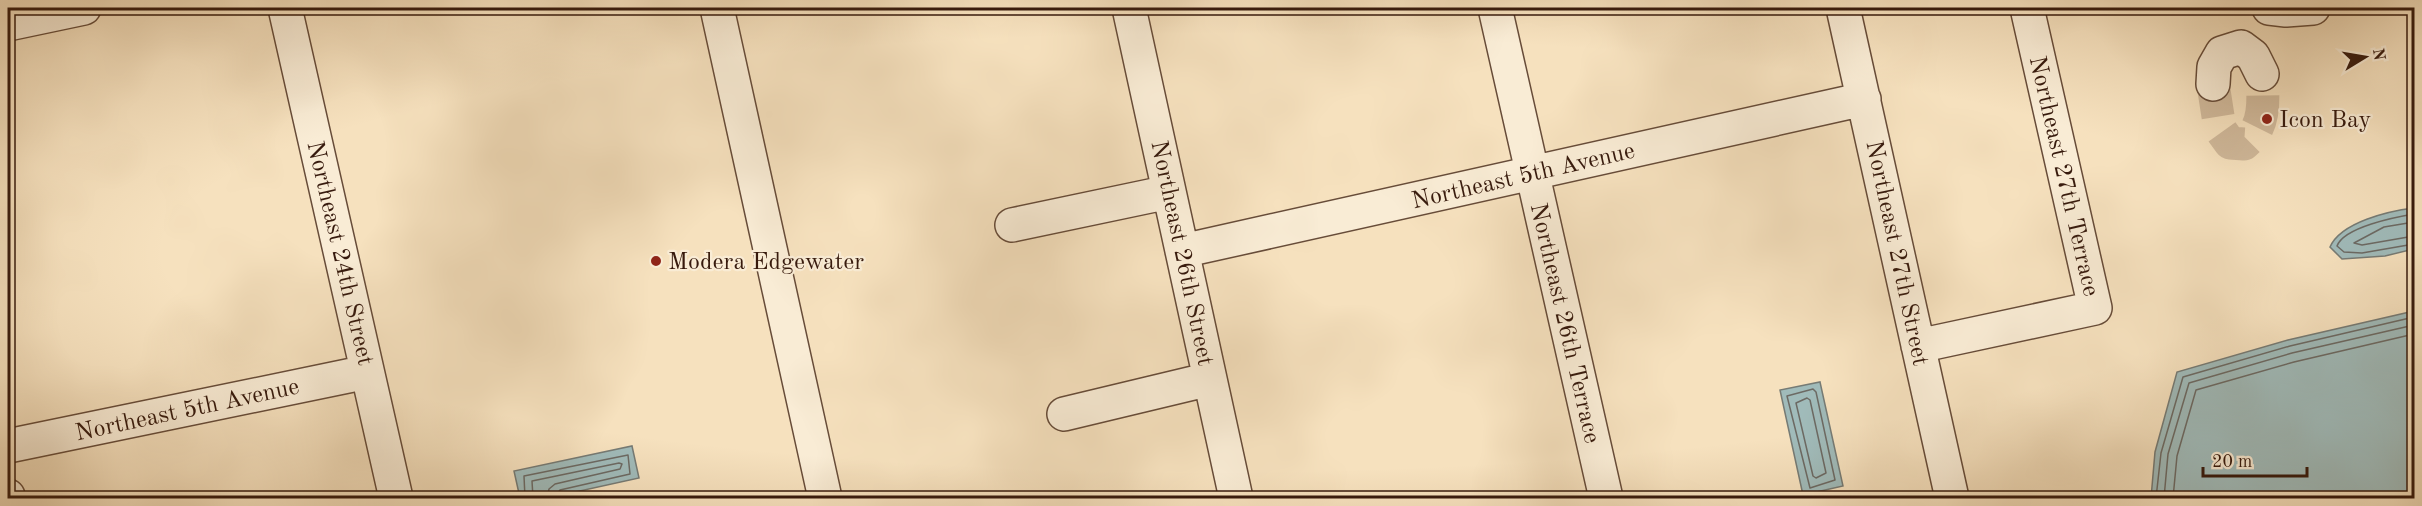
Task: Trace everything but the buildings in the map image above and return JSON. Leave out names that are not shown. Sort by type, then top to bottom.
[{"type":"street","points":[[8,24],[84,8]]},
{"type":"street","name":"Northeast 24th Street","points":[[285,8],[396,498]]},
{"type":"street","points":[[717,8],[825,498]]},
{"type":"street","name":"Northeast 26th Street","points":[[1130,8],[1236,498]]},
{"type":"street","name":"Northeast 26th Terrace","points":[[1495,8],[1606,498]]},
{"type":"street","name":"Northeast 27th Street","points":[[1843,8],[1952,498]]},
{"type":"street","name":"Northeast 27th Terrace","points":[[1918,346],[2096,308],[2027,8]]},
{"type":"street","points":[[2213,84],[2214,67],[2222,53],[2241,47],[2258,8]]},
{"type":"street","points":[[2269,8],[2286,10],[2313,8]]},
{"type":"street","points":[[2241,47],[2253,56],[2262,74]]},
{"type":"street","name":"Northeast 5th Avenue","points":[[1182,251],[1864,99]]},
{"type":"street","points":[[1012,225],[1169,192]]},
{"type":"street","name":"Northeast 5th Avenue","points":[[8,446],[367,372]]},
{"type":"street","points":[[1064,414],[1210,379]]},
{"type":"water","points":[[2414,208],[2414,249],[2385,256],[2342,259],[2330,247],[2336,238],[2355,224],[2379,215]]},
{"type":"water","points":[[2414,311],[2414,498],[2151,498],[2155,452],[2177,372],[2288,340]]},
{"type":"water","points":[[1820,382],[1843,486],[1803,495],[1780,390]]},
{"type":"water","points":[[632,446],[639,478],[548,498],[520,498],[514,471]]},
{"type":"tunnel","points":[[2213,84],[2220,129],[2230,143],[2244,144],[2257,129],[2260,121],[2263,103],[2262,74]]},
{"type":"place","name":"Icon Bay","points":[[2267,119]]},
{"type":"place","name":"Modera Edgewater","points":[[656,261]]}]
